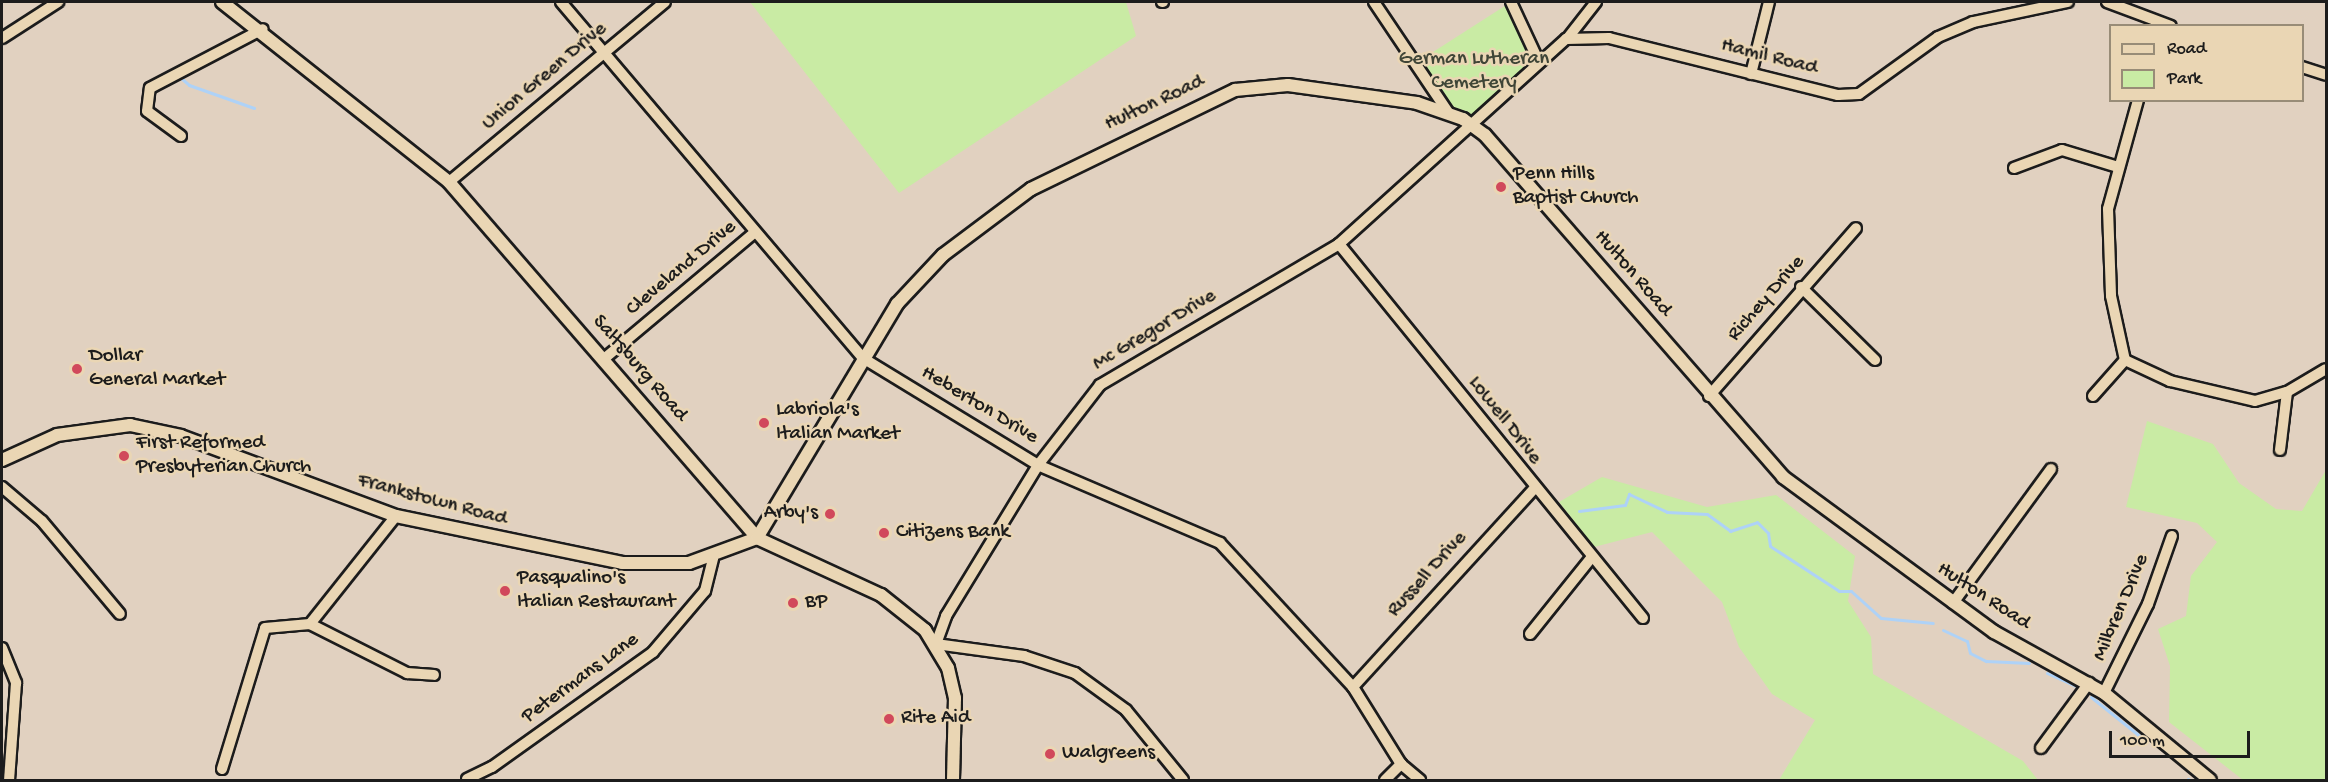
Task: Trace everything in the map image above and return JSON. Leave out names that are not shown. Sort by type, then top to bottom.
[{"type":"main road","name":"Saltsburg Road","points":[[222,2],[263,29],[449,182],[605,358],[757,538],[881,596],[915,619],[936,644],[955,698],[953,780]]},
{"type":"main road","name":"Hulton Road","points":[[757,538],[897,304],[963,238],[1064,170],[1212,99],[1256,85],[1288,86],[1448,112],[1474,126],[1709,396],[1783,477],[1953,603],[2104,693],[2210,780]]},
{"type":"main road","name":"Frankstown Road","points":[[2,460],[57,435],[130,425],[181,436],[396,516],[622,563],[658,566],[713,558],[757,538]]},
{"type":"street","points":[[2,38],[58,2]]},
{"type":"street","name":"Heberton Drive","points":[[561,2],[606,52],[863,358],[1038,465],[1220,543],[1353,687],[1401,764],[1420,780]]},
{"type":"street","name":"Union Green Drive","points":[[449,182],[665,2]]},
{"type":"street","points":[[1374,2],[1419,61],[1448,112]]},
{"type":"street","points":[[1511,2],[1539,62]]},
{"type":"street","points":[[1474,126],[1539,62],[1566,39],[1596,2]]},
{"type":"street","points":[[1750,74],[1769,2]]},
{"type":"street","name":"Hamil Road","points":[[1566,39],[1609,38],[1838,94],[1859,94],[1938,37],[1973,22],[2068,2]]},
{"type":"street","points":[[2107,2],[2162,24]]},
{"type":"street","points":[[182,136],[147,111],[150,88],[263,29]]},
{"type":"street","points":[[2304,68],[2326,75]]},
{"type":"street","points":[[2124,360],[2111,296],[2108,209],[2137,102]]},
{"type":"street","name":"Mc Gregor Drive","points":[[936,644],[946,616],[1038,465],[1100,385],[1339,244],[1474,126]]},
{"type":"street","points":[[2014,168],[2062,150],[2118,167]]},
{"type":"street","name":"Richey Drive","points":[[1709,396],[1801,287],[1856,228]]},
{"type":"street","name":"Cleveland Drive","points":[[605,358],[756,232]]},
{"type":"street","name":"Lowell Drive","points":[[1339,244],[1533,489],[1643,618]]},
{"type":"street","points":[[1801,287],[1875,360]]},
{"type":"street","points":[[2124,360],[2170,381],[2255,401],[2288,392],[2326,369]]},
{"type":"street","points":[[2093,396],[2124,360]]},
{"type":"street","points":[[2280,450],[2288,392]]},
{"type":"street","points":[[1953,603],[2051,469]]},
{"type":"street","points":[[2,487],[42,521],[120,614]]},
{"type":"street","name":"Russell Drive","points":[[1353,687],[1533,489]]},
{"type":"street","points":[[310,624],[396,516]]},
{"type":"street","name":"Milbren Drive","points":[[2104,693],[2144,614],[2172,536]]},
{"type":"street","name":"Petermans Lane","points":[[466,779],[492,767],[653,652],[705,591],[713,558]]},
{"type":"street","points":[[1530,634],[1591,558]]},
{"type":"street","points":[[222,769],[265,628],[310,624],[407,673],[434,675]]},
{"type":"street","points":[[936,644],[1024,656],[1075,673],[1126,710],[1183,780]]},
{"type":"street","points":[[2,648],[16,683],[9,780]]},
{"type":"street","points":[[2041,748],[2089,683]]},
{"type":"street","points":[[1385,780],[1401,764]]},
{"type":"green space","points":[[750,2],[1126,2],[1136,36],[899,193]]},
{"type":"green space","name":"German Lutheran Cemetery","points":[[1511,2],[1539,62],[1474,126],[1448,112],[1419,61]]},
{"type":"green space","points":[[2147,421],[2213,444],[2239,483],[2276,509],[2302,511],[2326,470],[2326,780],[2243,780],[2169,722],[2170,666],[2158,629],[2186,616],[2191,576],[2217,542],[2197,523],[2126,507]]},
{"type":"green space","points":[[1602,477],[1707,507],[1776,495],[1855,556],[1848,601],[1871,637],[1873,674],[2023,761],[2038,780],[1779,780],[1815,720],[1772,694],[1739,647],[1722,602],[1652,532],[1594,547],[1559,502]]},
{"type":"waterway","points":[[181,78],[189,85],[254,108]]},
{"type":"waterway","points":[[1579,511],[1625,505],[1629,494],[1667,512],[1707,514],[1730,531],[1757,522],[1768,533],[1770,546],[1839,591],[1851,591],[1881,618],[1933,623]]},
{"type":"waterway","points":[[1943,630],[1967,641],[1970,653],[1986,661],[2029,663]]},
{"type":"waterway","points":[[2047,673],[2076,686]]},
{"type":"waterway","points":[[2091,697],[2141,737]]},
{"type":"place","name":"Penn Hills Baptist Church","points":[[1501,187]]},
{"type":"place","name":"Dollar General Market","points":[[77,369]]},
{"type":"place","name":"Labriola's Italian Market","points":[[764,423]]},
{"type":"place","name":"First Reformed Presbyterian Church","points":[[124,456]]},
{"type":"place","name":"Arby's","points":[[830,514]]},
{"type":"place","name":"Citizens Bank","points":[[884,533]]},
{"type":"place","name":"Pasqualino's Italian Restaurant","points":[[505,591]]},
{"type":"place","name":"BP","points":[[793,603]]},
{"type":"place","name":"Rite Aid","points":[[889,719]]},
{"type":"place","name":"Walgreens","points":[[1050,754]]}]
